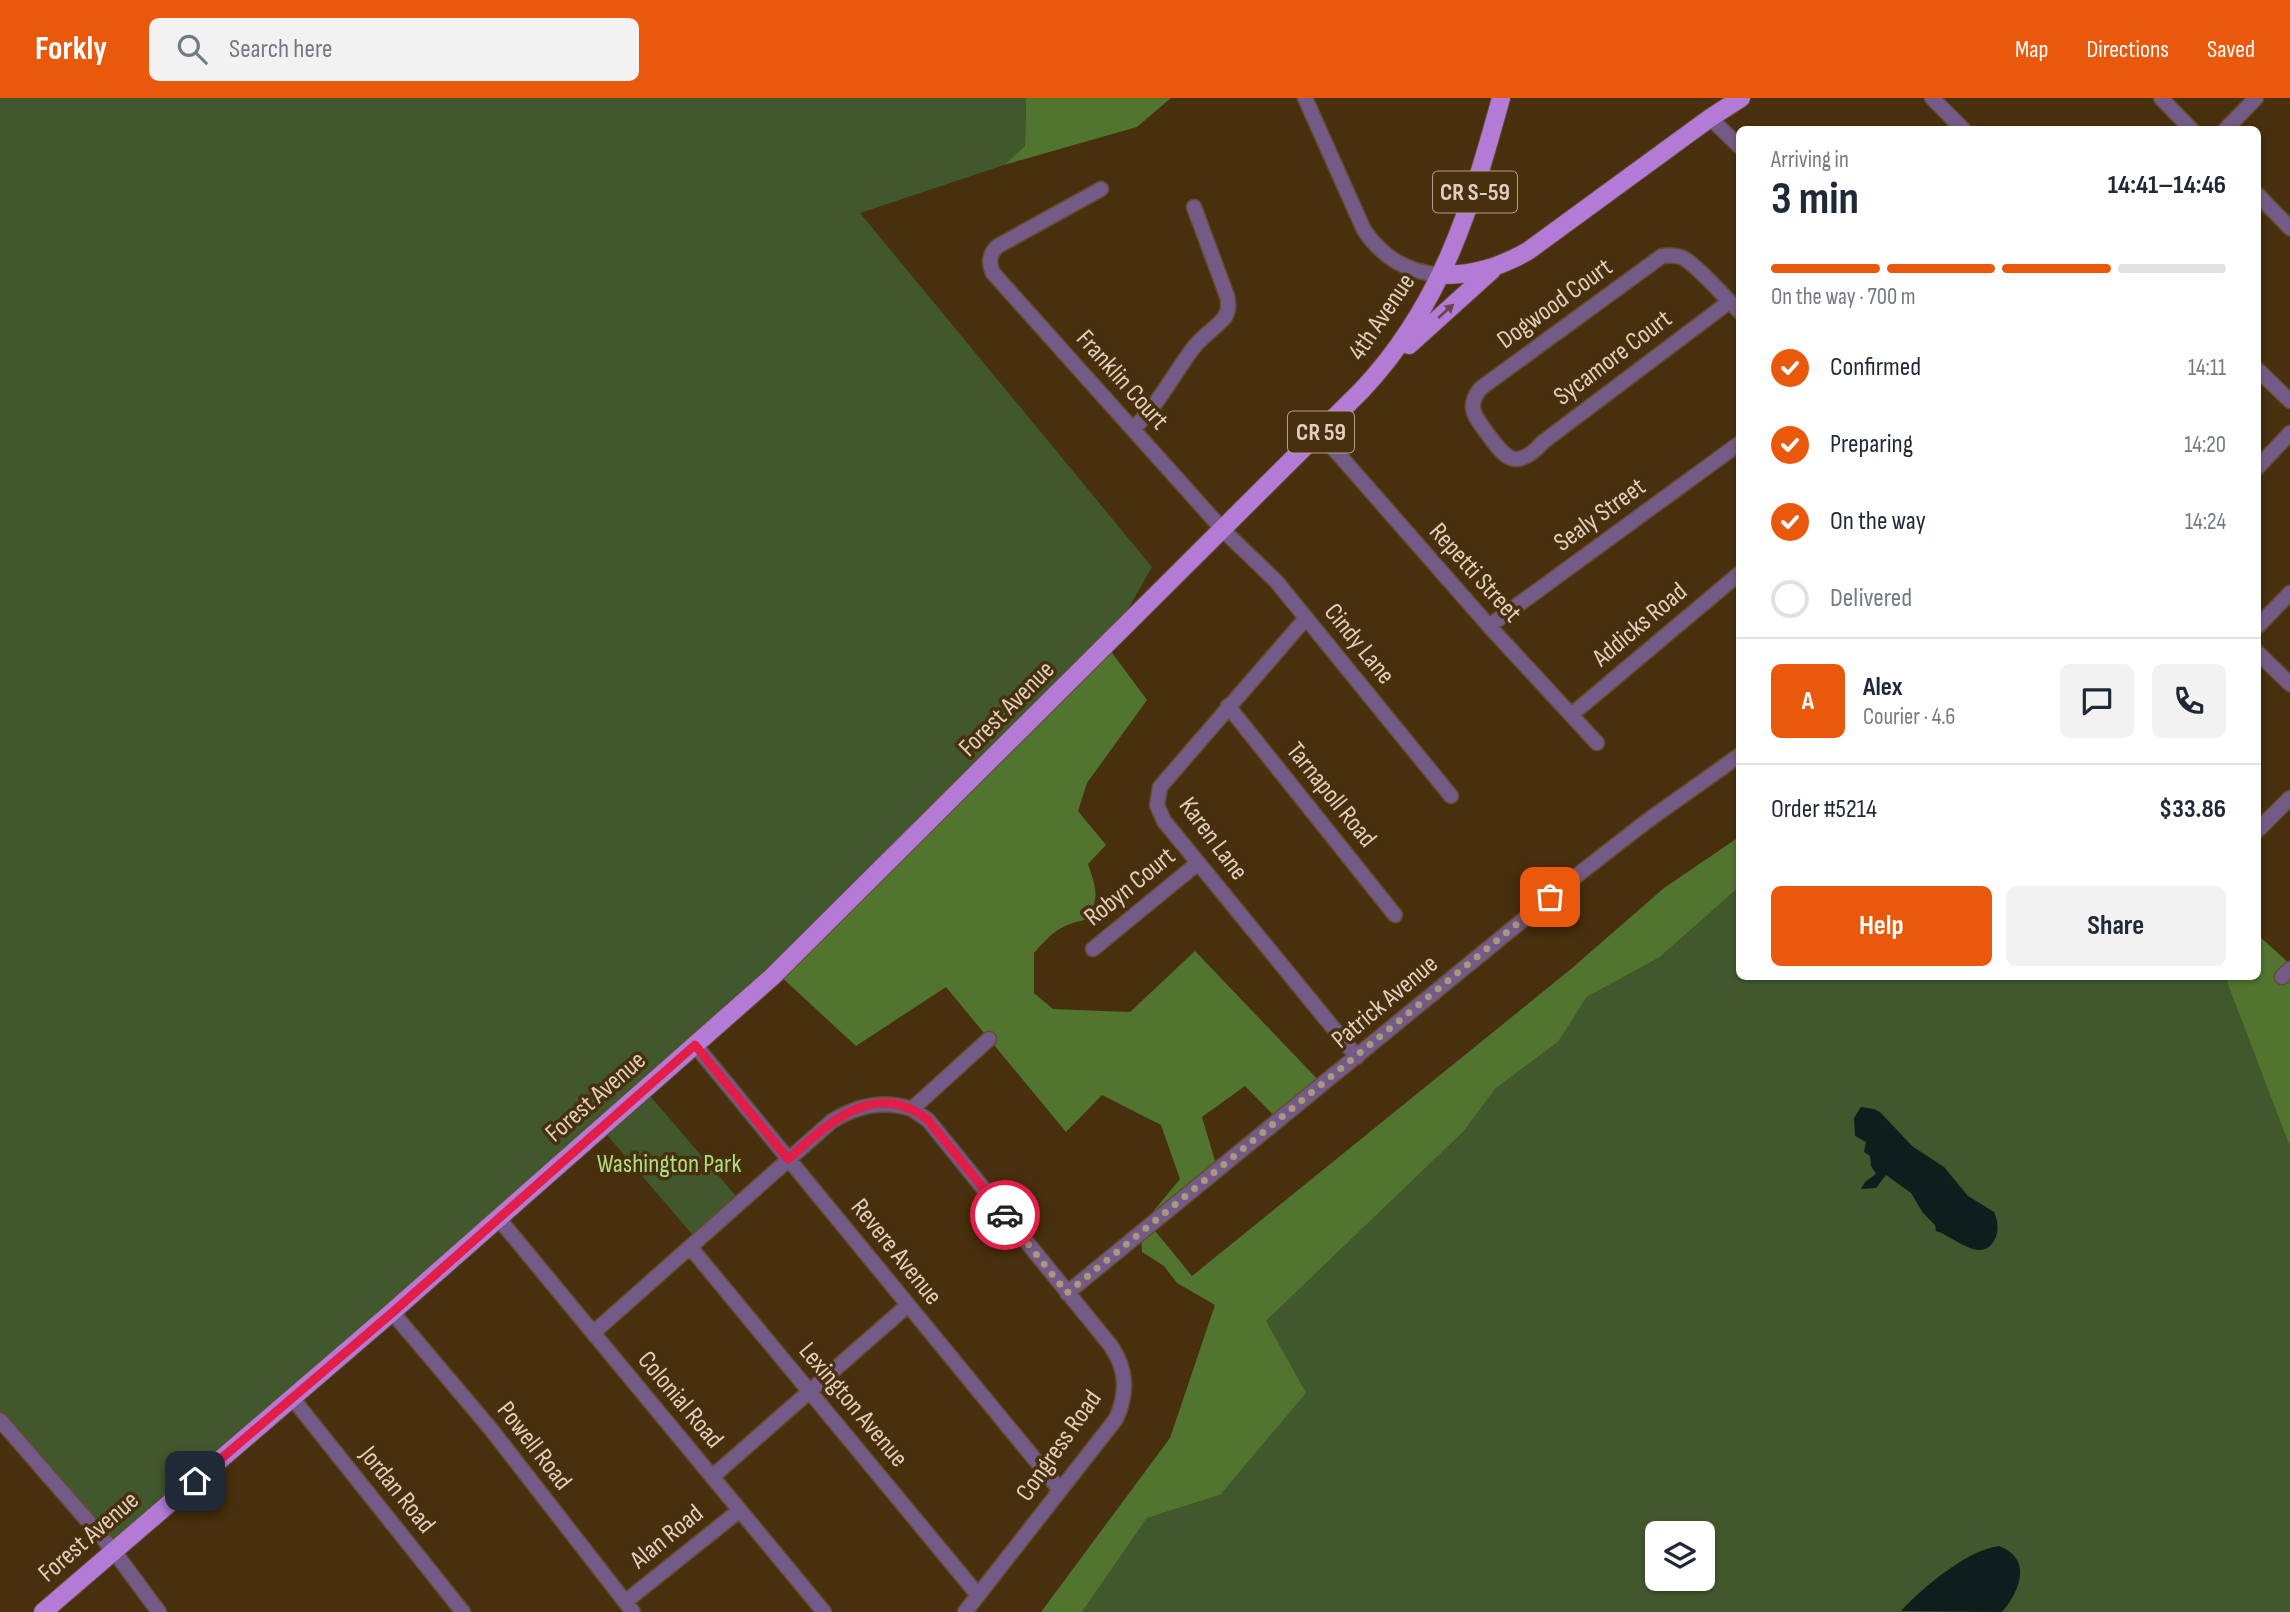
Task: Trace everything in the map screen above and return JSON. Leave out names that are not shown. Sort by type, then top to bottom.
[{"type":"main road","name":"CR S-59","points":[[1441,275],[1471,204],[1501,98]]},
{"type":"main road","name":"4th Avenue","points":[[1223,530],[1378,374],[1411,330],[1441,275],[1476,273],[1528,251],[1741,98]]},
{"type":"main road","points":[[1378,374],[1495,267]]},
{"type":"main road","name":"Forest Avenue","points":[[43,1612],[393,1312],[804,948],[1223,530]]},
{"type":"street","points":[[1305,98],[1364,230],[1373,243],[1399,264],[1414,271],[1441,275]]},
{"type":"street","points":[[1932,98],[1960,126]]},
{"type":"street","points":[[2161,98],[2188,126]]},
{"type":"street","points":[[2229,126],[2256,98]]},
{"type":"street","points":[[1710,118],[1736,143]]},
{"type":"street","name":"Franklin Court","points":[[1101,189],[998,246],[989,260],[993,274],[1223,530]]},
{"type":"street","points":[[2261,198],[2290,228]]},
{"type":"street","points":[[1133,429],[1161,397],[1201,339],[1220,322],[1228,310],[1227,296],[1194,207]]},
{"type":"street","name":"Dogwood Court","points":[[1528,457],[1515,460],[1501,453],[1481,424],[1473,407],[1473,400],[1481,388],[1662,256],[1670,255],[1686,260],[1734,307]]},
{"type":"street","name":"Sycamore Court","points":[[1528,457],[1552,435],[1734,307]]},
{"type":"street","points":[[2261,373],[2290,401]]},
{"type":"street","name":"Repetti Street","points":[[1320,433],[1489,626],[1597,743]]},
{"type":"street","points":[[2261,464],[2290,433]]},
{"type":"street","name":"Sealy Street","points":[[1489,626],[1736,446]]},
{"type":"street","name":"Cindy Lane","points":[[1223,530],[1276,581],[1451,796]]},
{"type":"street","name":"Addicks Road","points":[[1571,716],[1736,576]]},
{"type":"street","points":[[2261,623],[2290,593]]},
{"type":"street","name":"Karen Lane","points":[[1306,618],[1169,776],[1157,795],[1159,813],[1357,1057]]},
{"type":"street","points":[[2261,662],[2290,684]]},
{"type":"street","name":"Tarnapoll Road","points":[[1228,706],[1395,915]]},
{"type":"street","name":"Patrick Avenue","points":[[1067,1293],[1584,870],[1736,758]]},
{"type":"street","points":[[2261,827],[2290,798]]},
{"type":"street","name":"Robyn Court","points":[[1093,949],[1198,863]]},
{"type":"street","points":[[593,1333],[832,1121],[845,1113],[875,1104],[912,1109],[989,1039]]},
{"type":"street","name":"Revere Avenue","points":[[695,1045],[1060,1490]]},
{"type":"street","name":"Congress Road","points":[[912,1109],[928,1120],[1118,1357],[1125,1392],[1115,1419],[965,1612]]},
{"type":"street","name":"Colonial Road","points":[[499,1219],[824,1612]]},
{"type":"street","name":"Lexington Avenue","points":[[691,1247],[978,1595]]},
{"type":"street","points":[[712,1477],[908,1305]]},
{"type":"street","name":"Powell Road","points":[[393,1312],[489,1428],[629,1607]]},
{"type":"street","name":"Jordan Road","points":[[293,1399],[463,1612]]},
{"type":"street","points":[[0,1420],[113,1550],[159,1612]]},
{"type":"street","name":"Alan Road","points":[[629,1607],[740,1510]]},
{"type":"green space","name":"Washington Park","points":[[0,98],[1026,98],[1025,146],[1004,165],[860,213],[1152,567],[1107,646],[645,1090],[741,1202],[697,1240],[601,1128],[113,1550],[0,1420]]},
{"type":"green space","points":[[1026,98],[1171,98],[1137,127],[1004,165],[1025,146]]},
{"type":"green space","points":[[1107,646],[1147,700],[1087,783],[1078,811],[1106,845],[1088,864],[1095,887],[1095,899],[1085,920],[1056,931],[1034,953],[1034,993],[1053,1009],[1130,1012],[1195,951],[1323,1085],[1279,1121],[1245,1086],[1202,1117],[1218,1171],[1151,1226],[1192,1276],[1571,969],[1664,888],[1736,839],[1736,890],[1660,957],[1587,997],[1558,1042],[1495,1089],[1464,1131],[1266,1321],[1306,1393],[1220,1495],[1147,1518],[1082,1612],[1041,1612],[1170,1438],[1215,1305],[1177,1283],[1164,1266],[1142,1252],[1141,1226],[1180,1179],[1161,1125],[1102,1095],[1066,1132],[946,987],[856,1046],[777,973]]},
{"type":"green space","points":[[1736,890],[1736,980],[2226,980],[2290,1147],[2290,1612],[1082,1612],[1147,1518],[1220,1495],[1266,1321],[1464,1131],[1495,1089],[1558,1042],[1587,997],[1660,957]]},
{"type":"green space","points":[[2261,938],[2290,964],[2290,1147],[2226,980],[2261,980]]},
{"type":"shaded area","points":[[1861,1107],[1880,1112],[1912,1146],[1944,1167],[1968,1196],[1994,1212],[1997,1232],[1989,1247],[1983,1250],[1967,1247],[1936,1231],[1935,1225],[1923,1213],[1911,1193],[1886,1175],[1876,1188],[1861,1189],[1865,1182],[1876,1174],[1871,1166],[1870,1156],[1864,1152],[1866,1142],[1855,1136],[1854,1118]]},
{"type":"shaded area","points":[[1999,1546],[2016,1558],[2020,1575],[2014,1594],[2002,1612],[1901,1611],[1933,1581],[1959,1562]]},
{"type":"way so far","points":[[1005,1215],[1067,1293],[1550,897]]},
{"type":"route","points":[[195,1481],[393,1312],[695,1045],[788,1159],[845,1113],[875,1104],[902,1106],[928,1120],[1005,1215]]}]
